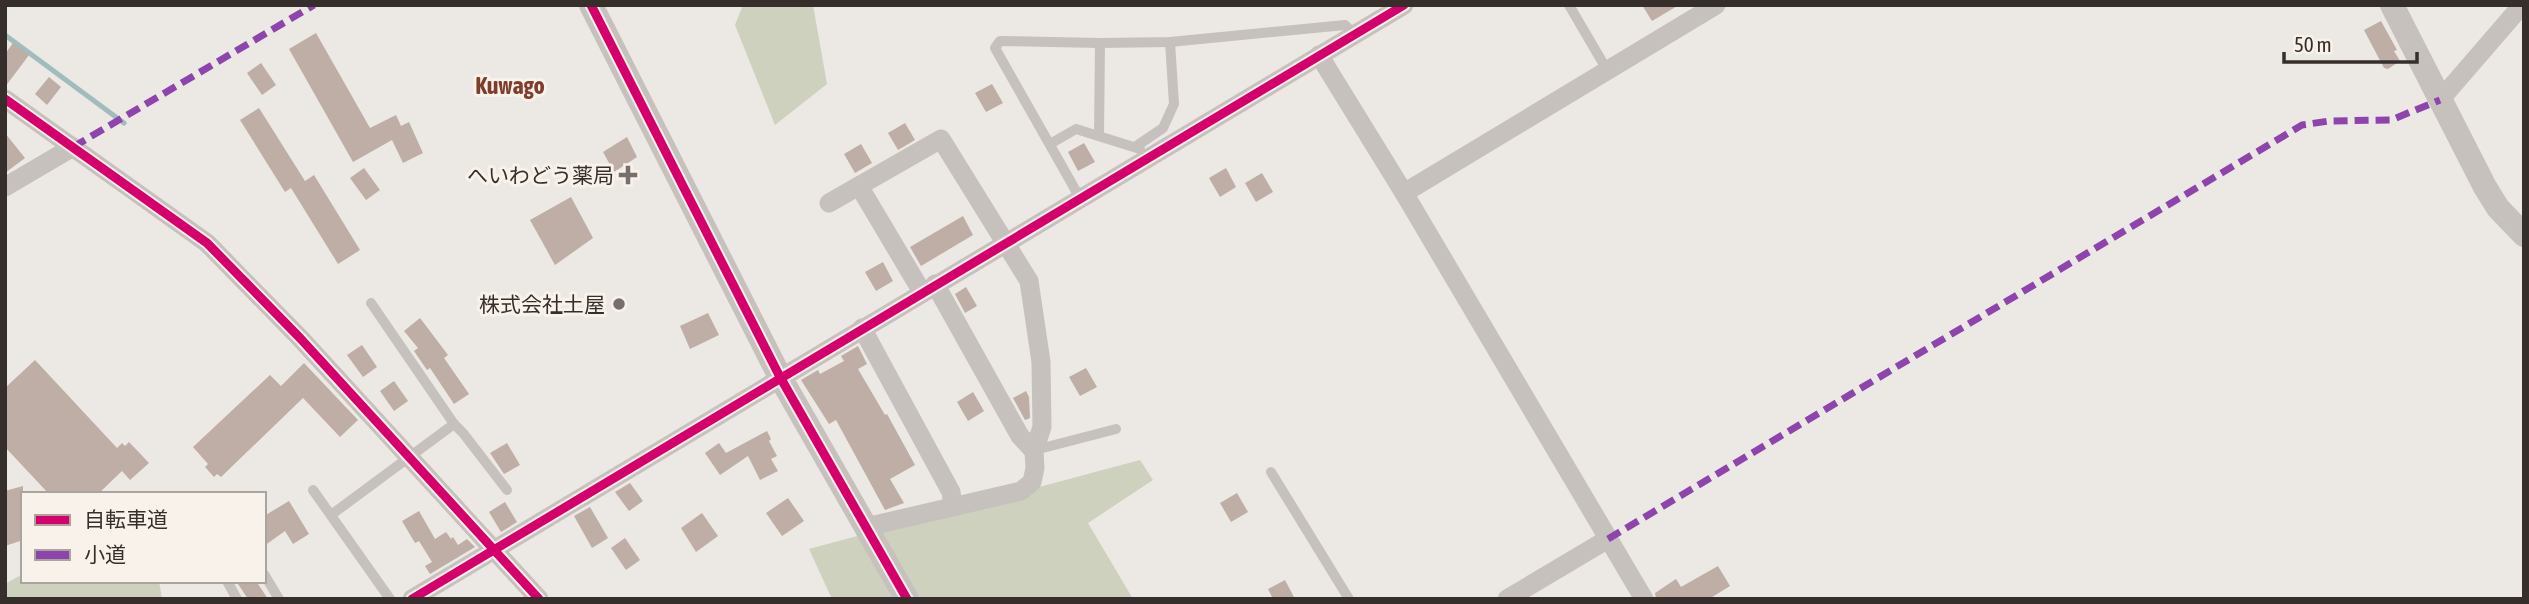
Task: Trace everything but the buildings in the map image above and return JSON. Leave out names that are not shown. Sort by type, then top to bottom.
[{"type":"street","points":[[591,5],[780,377],[907,599]]},
{"type":"street","points":[[412,599],[1080,198],[1144,151],[1319,55],[1354,34],[1381,11],[1404,5]]},
{"type":"street","points":[[1404,193],[1716,5]]},
{"type":"street","points":[[2392,5],[2498,208],[2524,235]]},
{"type":"street","points":[[2440,100],[2522,5]]},
{"type":"street","points":[[1319,55],[1404,193],[1644,599]]},
{"type":"street","points":[[5,99],[206,243],[300,338],[539,599]]},
{"type":"street","points":[[829,203],[941,139],[1029,281],[1041,362],[1042,426],[1034,451],[1032,482],[1021,491],[866,527]]},
{"type":"street","points":[[5,187],[73,147]]},
{"type":"street","points":[[859,186],[928,288],[1020,436],[1034,451]]},
{"type":"street","points":[[862,328],[951,492],[953,506]]},
{"type":"street","points":[[1507,599],[1608,539]]},
{"type":"lane","points":[[1569,5],[1607,70]]},
{"type":"lane","points":[[1080,198],[995,47],[1000,41],[1170,42],[1345,24],[1354,34]]},
{"type":"lane","points":[[1050,144],[1076,129],[1144,151],[1163,128],[1174,104],[1170,42]]},
{"type":"lane","points":[[1099,135],[1100,43]]},
{"type":"lane","points":[[371,303],[454,424],[507,490]]},
{"type":"lane","points":[[331,515],[454,424]]},
{"type":"lane","points":[[1034,451],[1116,429]]},
{"type":"lane","points":[[1271,472],[1349,599]]},
{"type":"lane","points":[[313,490],[390,599]]},
{"type":"lane","points":[[266,577],[279,599]]},
{"type":"lane","points":[[228,583],[237,599]]},
{"type":"green space","points":[[743,5],[813,5],[827,84],[775,125],[735,25]]},
{"type":"green space","points":[[1140,460],[1153,480],[1088,523],[1133,599],[832,599],[809,549]]},
{"type":"green space","points":[[21,575],[21,583],[159,583],[162,599],[5,599],[5,584]]},
{"type":"waterway","points":[[5,35],[124,123]]},
{"type":"marked path","points":[[73,147],[314,5]]},
{"type":"marked path","points":[[1608,539],[2302,125],[2329,121],[2391,120],[2440,100]]},
{"type":"cycle path","points":[[591,5],[780,377],[907,599]]},
{"type":"cycle path","points":[[412,599],[1404,5]]},
{"type":"cycle path","points":[[5,99],[207,243],[300,338],[539,599]]},
{"type":"place","name":"へいわどう薬局","points":[[628,175]]},
{"type":"place","name":"株式会社土屋","points":[[619,304]]},
{"type":"district","name":"Kuwago","points":[[510,85]]}]
